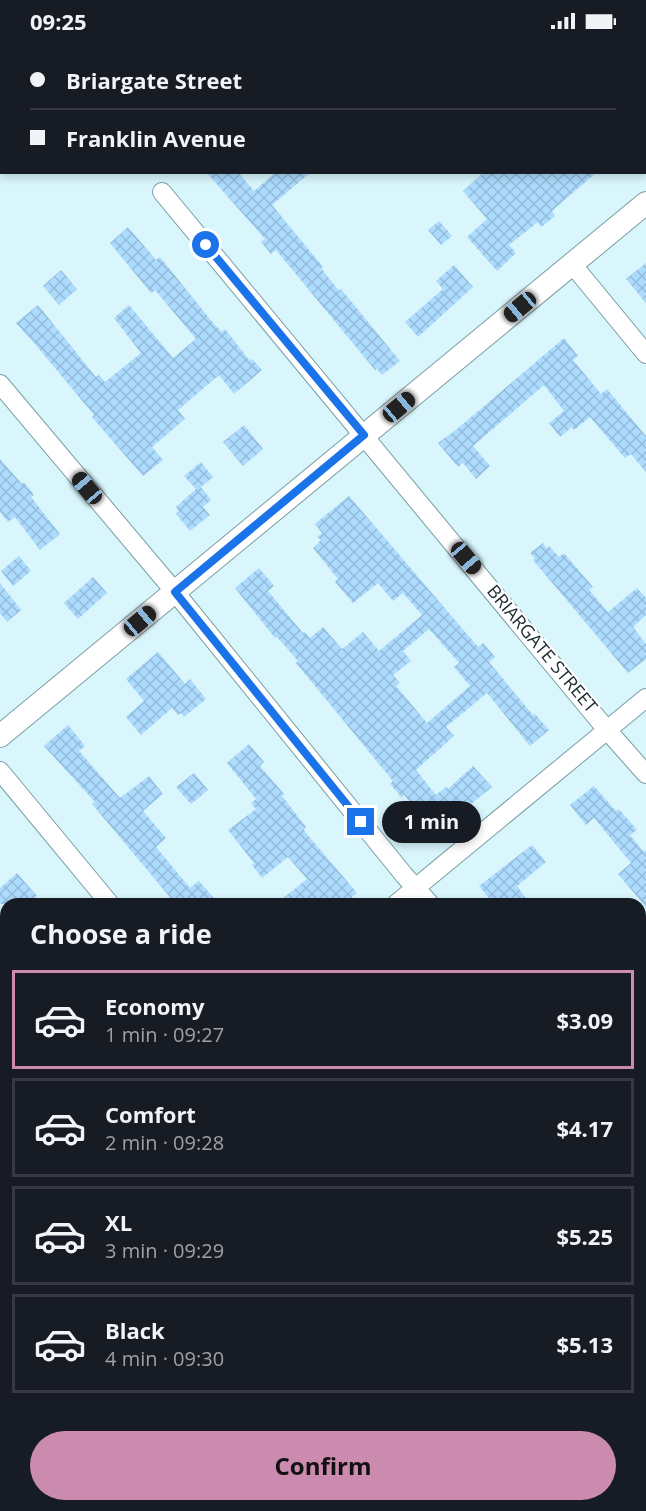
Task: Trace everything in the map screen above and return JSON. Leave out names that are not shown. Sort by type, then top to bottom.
[{"type":"street","name":"BRIARGATE STREET","points":[[162,192],[607,730],[646,774]]},
{"type":"street","points":[[0,736],[646,203]]},
{"type":"street","points":[[572,264],[646,354]]},
{"type":"street","points":[[0,384],[175,592],[425,898]]},
{"type":"street","points":[[404,898],[646,698]]},
{"type":"street","points":[[0,771],[105,898]]},
{"type":"building","points":[[208,174],[240,174],[254,191],[274,174],[309,174],[272,205],[323,267],[321,268],[339,291],[341,289],[400,361],[382,375],[377,369],[375,370],[276,250],[271,254],[261,242],[265,239]]},
{"type":"building","points":[[482,174],[595,174],[552,211],[555,216],[541,227],[538,222],[509,245],[516,253],[497,271],[467,237],[487,219],[463,191]]},
{"type":"building","points":[[439,221],[452,236],[441,245],[428,230]]},
{"type":"building","points":[[128,227],[156,260],[160,257],[214,324],[222,332],[225,329],[250,361],[252,359],[262,370],[234,394],[219,375],[178,410],[185,419],[152,447],[163,460],[143,476],[16,323],[38,305],[96,377],[99,375],[105,382],[141,353],[114,318],[129,305],[173,358],[196,339],[155,290],[151,293],[110,243]]},
{"type":"building","points":[[646,263],[646,303],[626,279]]},
{"type":"building","points":[[454,265],[473,287],[418,337],[405,322],[443,289],[436,281]]},
{"type":"building","points":[[61,270],[77,289],[59,305],[43,286]]},
{"type":"building","points":[[564,338],[578,356],[573,360],[601,394],[607,389],[646,436],[646,472],[631,454],[625,458],[590,417],[574,430],[572,427],[560,437],[549,423],[564,411],[544,385],[473,446],[490,466],[476,479],[463,463],[458,467],[438,443]]},
{"type":"building","points":[[244,425],[263,449],[243,466],[223,442]]},
{"type":"building","points":[[0,459],[22,484],[24,482],[34,495],[31,497],[60,534],[40,550],[15,517],[8,522],[0,512]]},
{"type":"building","points":[[201,462],[213,477],[201,487],[211,500],[203,507],[210,515],[190,531],[176,514],[179,511],[176,507],[196,489],[184,476]]},
{"type":"building","points":[[349,496],[478,647],[483,643],[495,657],[489,662],[533,715],[535,714],[549,730],[530,746],[487,693],[446,727],[454,736],[416,770],[436,795],[446,787],[448,789],[473,766],[492,787],[439,830],[433,823],[431,825],[404,795],[402,798],[390,784],[393,781],[296,663],[298,661],[277,637],[275,638],[235,588],[259,568],[274,586],[268,591],[303,633],[305,632],[310,638],[323,627],[342,649],[363,632],[379,651],[422,615],[403,593],[393,601],[378,583],[353,603],[335,582],[338,579],[313,548],[321,540],[317,537],[322,533],[315,524]],"holes":[[[429,629],[459,663],[454,667],[470,686],[427,723],[396,686],[400,683],[393,675],[411,661],[403,651]]]},
{"type":"building","points":[[543,543],[559,557],[564,553],[593,587],[589,590],[608,612],[637,588],[646,598],[646,615],[633,627],[646,644],[646,659],[628,673],[533,560],[535,558],[530,553]]},
{"type":"building","points":[[19,556],[31,571],[13,586],[1,571]]},
{"type":"building","points":[[93,577],[107,593],[78,619],[64,603]]},
{"type":"building","points":[[0,583],[21,610],[7,622],[0,613]]},
{"type":"building","points":[[158,652],[185,684],[190,679],[206,699],[184,717],[181,713],[178,715],[172,708],[141,735],[126,717],[144,701],[126,679]]},
{"type":"building","points":[[68,725],[85,746],[79,751],[120,798],[149,776],[163,794],[143,811],[166,838],[156,847],[190,888],[199,881],[214,898],[171,898],[92,804],[95,802],[44,746]]},
{"type":"building","points":[[249,744],[264,762],[260,766],[284,794],[282,796],[306,827],[305,832],[357,893],[351,898],[283,898],[307,879],[288,857],[262,878],[252,865],[254,863],[228,830],[256,809],[251,803],[256,799],[227,763]]},
{"type":"building","points":[[194,773],[208,790],[191,804],[176,787]]},
{"type":"building","points":[[594,786],[616,811],[619,809],[637,830],[630,835],[644,852],[646,850],[646,898],[638,898],[618,874],[631,863],[594,818],[586,825],[570,805]]},
{"type":"building","points":[[532,845],[546,862],[517,886],[526,898],[489,898],[479,886]]},
{"type":"building","points":[[17,873],[37,896],[34,898],[0,898],[0,888]]},
{"type":"route","points":[[206,245],[364,435],[175,592],[361,822]]}]
